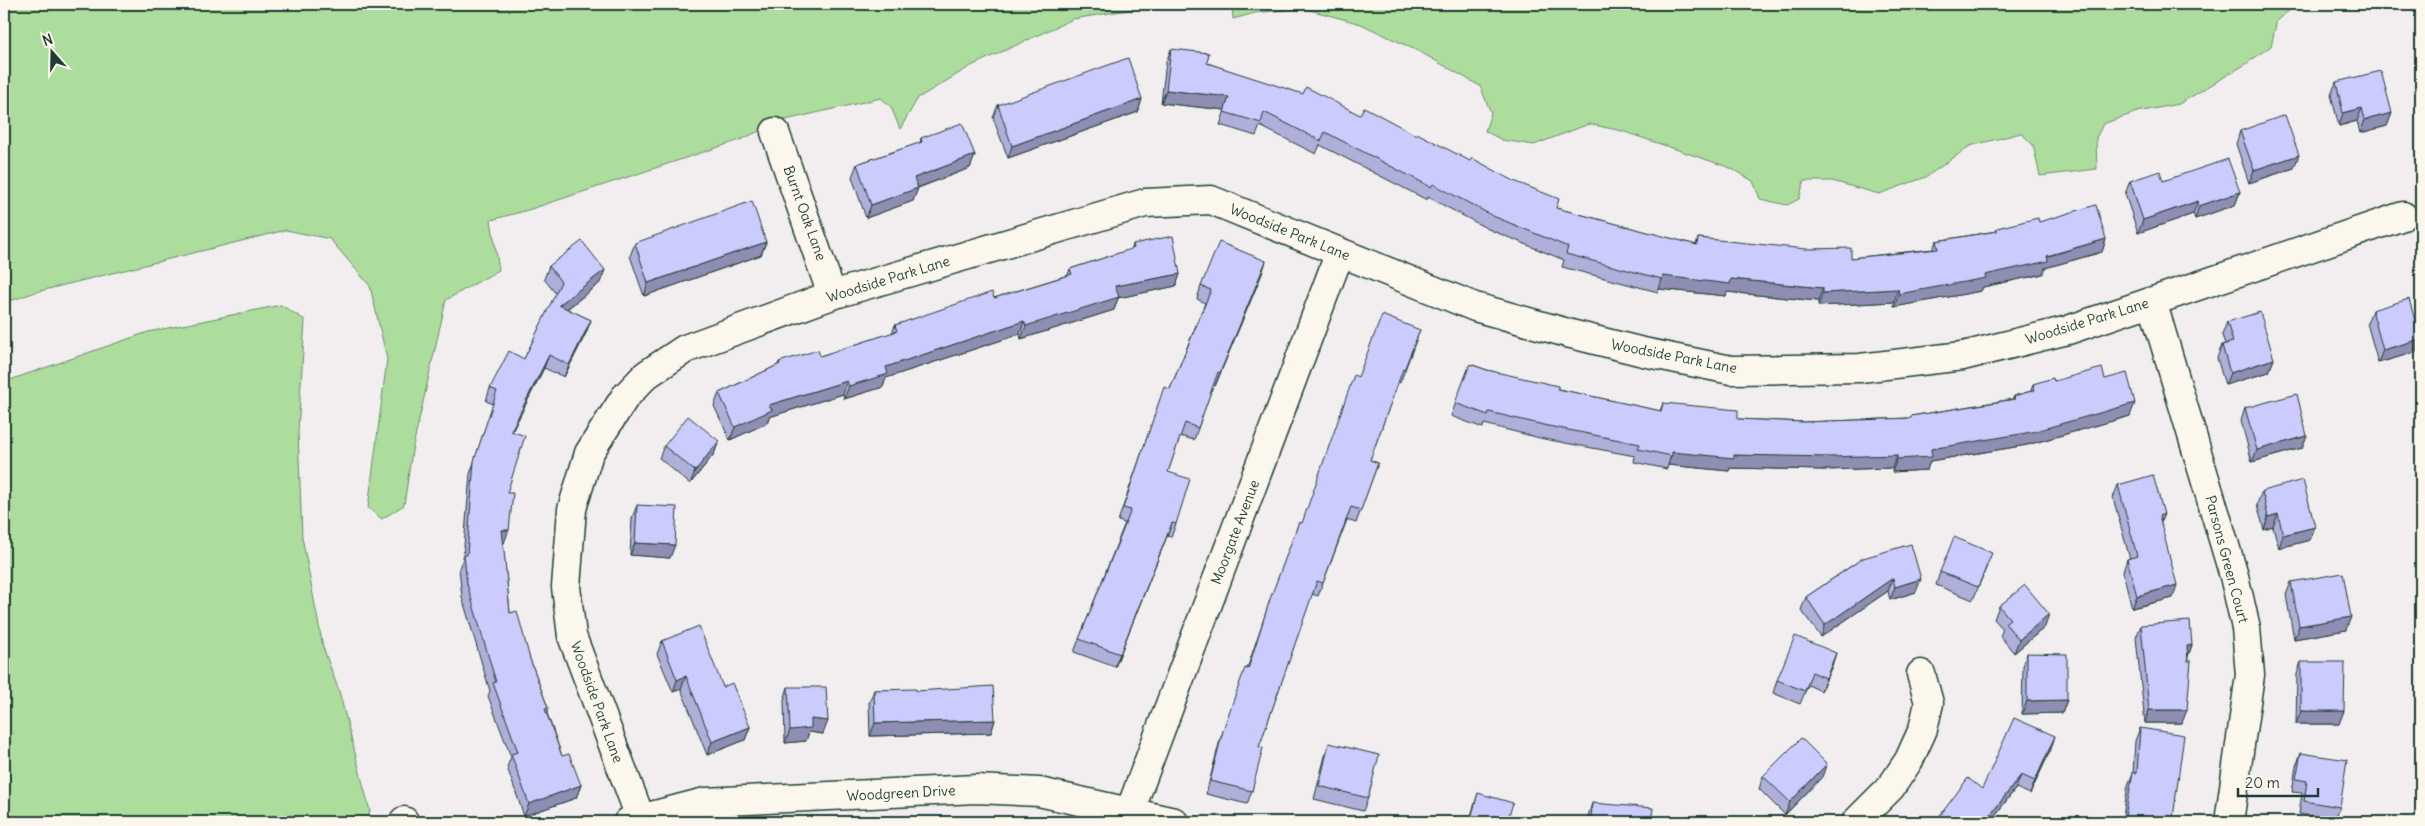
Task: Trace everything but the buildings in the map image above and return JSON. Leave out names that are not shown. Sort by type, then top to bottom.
[{"type":"street","name":"Burnt Oak Lane","points":[[775,132],[832,295]]},
{"type":"street","name":"Woodside Park Lane","points":[[634,820],[572,636],[566,587],[572,509],[589,453],[626,396],[646,375],[685,349],[832,295],[1145,203],[1211,200],[1475,307],[1643,352],[1731,370],[1860,368],[1963,356],[2068,330],[2403,216]]},
{"type":"street","name":"Moorgate Avenue","points":[[1130,811],[1340,252]]},
{"type":"street","name":"Parsons Green Court","points":[[2152,301],[2234,576],[2246,628],[2250,675],[2229,822]]},
{"type":"street","points":[[1856,822],[1892,787],[1909,760],[1923,729],[1928,703],[1922,674]]},
{"type":"street","name":"Woodgreen Drive","points":[[634,820],[705,802],[976,789],[1039,792],[1174,822]]},
{"type":"green space","points":[[4,4],[1146,4],[1128,10],[1073,19],[971,66],[918,98],[900,129],[891,107],[881,98],[781,121],[740,140],[528,210],[491,220],[499,270],[446,300],[412,451],[404,505],[382,519],[368,508],[387,359],[370,286],[330,239],[286,230],[36,292],[4,303]]},
{"type":"green space","points":[[1232,4],[2298,4],[2277,20],[2271,46],[2246,64],[2179,104],[2137,112],[2103,124],[2096,138],[2097,169],[2040,176],[2033,145],[2021,133],[1970,146],[1926,177],[1879,194],[1832,181],[1804,181],[1799,199],[1787,205],[1760,199],[1753,181],[1728,167],[1622,131],[1589,124],[1534,145],[1502,140],[1485,131],[1491,113],[1480,86],[1422,53],[1361,24],[1303,8],[1255,13],[1233,19]]},
{"type":"green space","points":[[281,305],[305,320],[298,431],[302,537],[323,647],[339,691],[370,811],[366,822],[4,822],[4,382],[148,332]]}]
